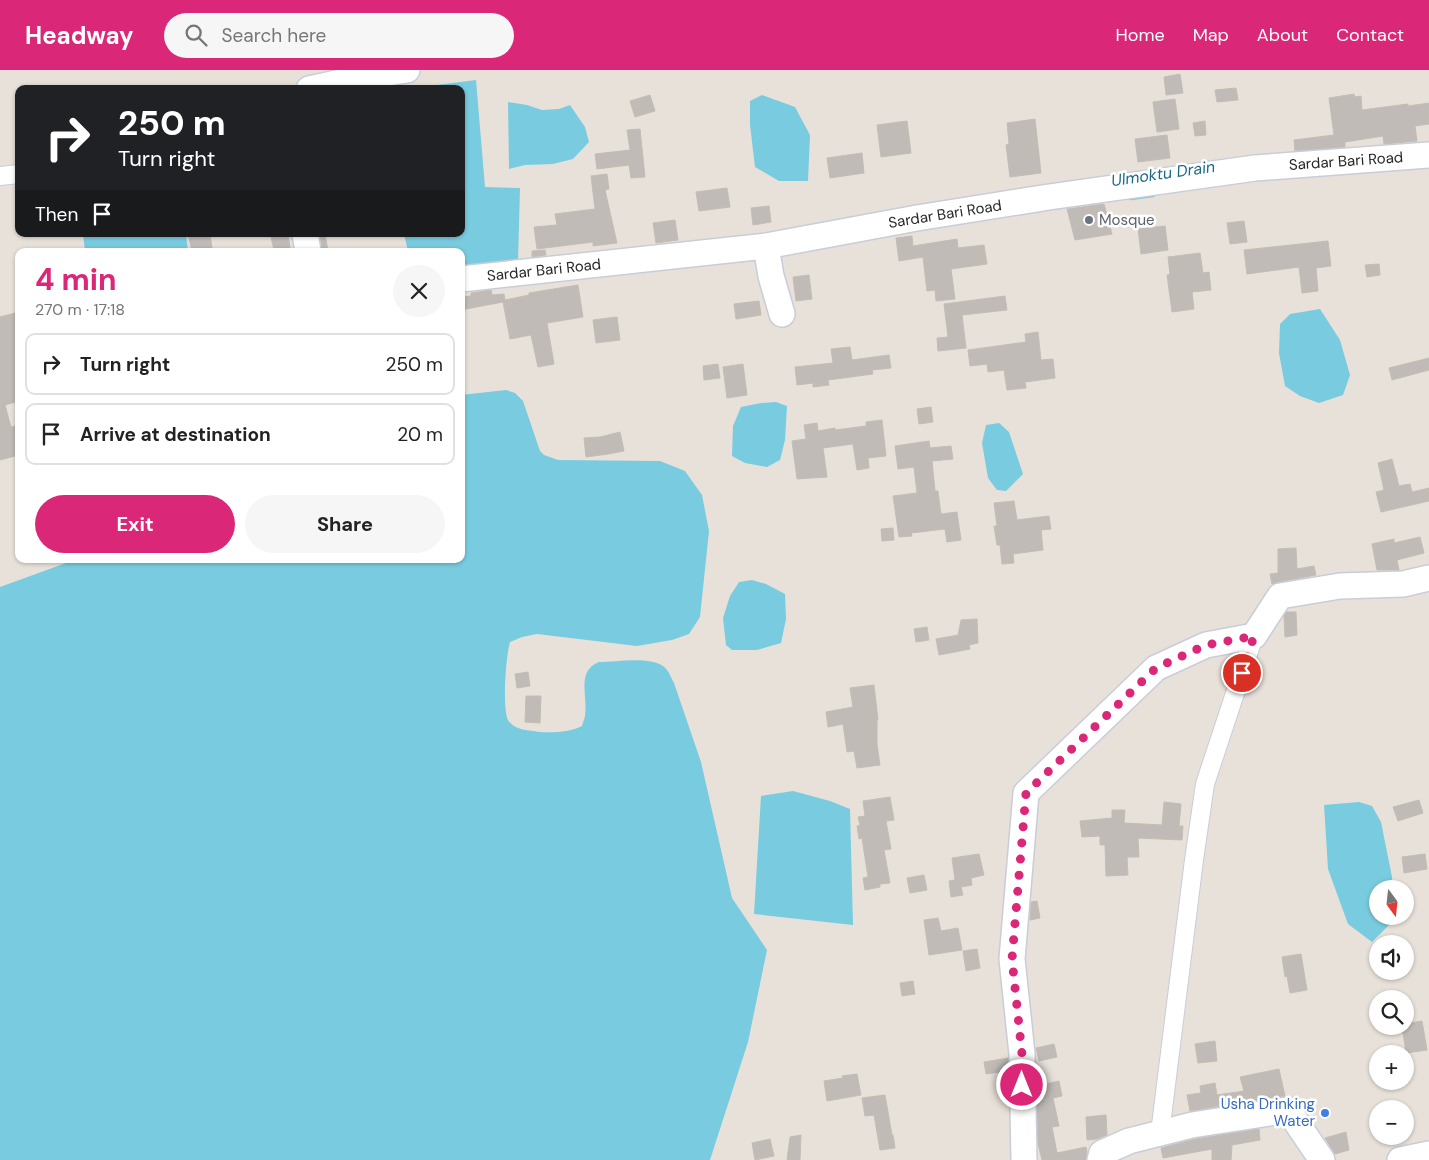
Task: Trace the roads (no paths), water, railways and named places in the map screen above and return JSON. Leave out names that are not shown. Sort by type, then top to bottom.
[{"type":"main road","points":[[327,85],[406,70]]},
{"type":"main road","name":"Sardar Bari Road","points":[[465,279],[766,246],[916,218],[1255,168],[1429,155]]},
{"type":"main road","points":[[766,246],[771,276],[782,314]]},
{"type":"main road","points":[[1024,1160],[1022,1054],[1012,959],[1026,793],[1156,668],[1206,645],[1254,636],[1280,596],[1340,586],[1402,584],[1429,578]]},
{"type":"main road","points":[[1100,1160],[1102,1153],[1129,1140],[1192,1125],[1288,1110],[1322,1160]]},
{"type":"main road","points":[[1400,1160],[1429,1154]]},
{"type":"street","points":[[0,176],[15,174]]},
{"type":"street","points":[[1160,1133],[1205,784],[1254,636]]},
{"type":"water","points":[[476,80],[485,187],[520,188],[518,263],[465,270],[465,248],[407,248],[405,237],[465,237],[465,85],[437,85]]},
{"type":"water","points":[[762,95],[795,107],[810,135],[808,181],[779,181],[755,167],[750,125],[750,101]]},
{"type":"water","points":[[508,102],[542,110],[559,109],[570,105],[585,127],[589,142],[573,159],[553,164],[525,165],[509,169]]},
{"type":"water","points":[[83,237],[186,237],[188,248],[85,248]]},
{"type":"water","points":[[1320,309],[1340,340],[1350,375],[1343,395],[1319,403],[1300,396],[1285,386],[1279,353],[1280,324],[1290,314]]},
{"type":"water","points":[[506,390],[515,393],[523,401],[540,451],[544,455],[558,460],[660,461],[685,471],[702,495],[709,531],[700,617],[689,634],[672,640],[637,646],[537,634],[522,637],[510,642],[506,669],[505,705],[508,720],[518,728],[540,732],[567,731],[582,726],[586,707],[585,677],[592,666],[599,662],[641,660],[657,663],[667,670],[674,683],[701,762],[732,898],[767,950],[748,1042],[710,1160],[0,1160],[0,587],[66,563],[465,563],[465,395]]},
{"type":"water","points":[[776,402],[787,406],[785,440],[780,460],[767,467],[745,463],[732,456],[733,426],[741,407]]},
{"type":"water","points":[[999,423],[1009,432],[1023,474],[1006,491],[997,490],[988,478],[982,443],[986,425]]},
{"type":"water","points":[[752,580],[766,584],[785,594],[786,619],[781,643],[757,650],[732,650],[726,645],[723,618],[730,596],[739,582]]},
{"type":"water","points":[[793,791],[830,801],[850,809],[853,925],[754,914],[761,796]]},
{"type":"water","points":[[1359,802],[1372,806],[1381,822],[1392,880],[1369,880],[1369,925],[1389,925],[1379,935],[1369,935],[1369,940],[1348,924],[1328,869],[1324,805]]},
{"type":"waterway","points":[[1131,198],[1153,195]]},
{"type":"place","name":"Mosque","points":[[1089,220]]},
{"type":"place","name":"Usha Drinking Water","points":[[1325,1113]]},
{"type":"water label","name":"Ulmoktu Drain","points":[[1163,173]]}]
